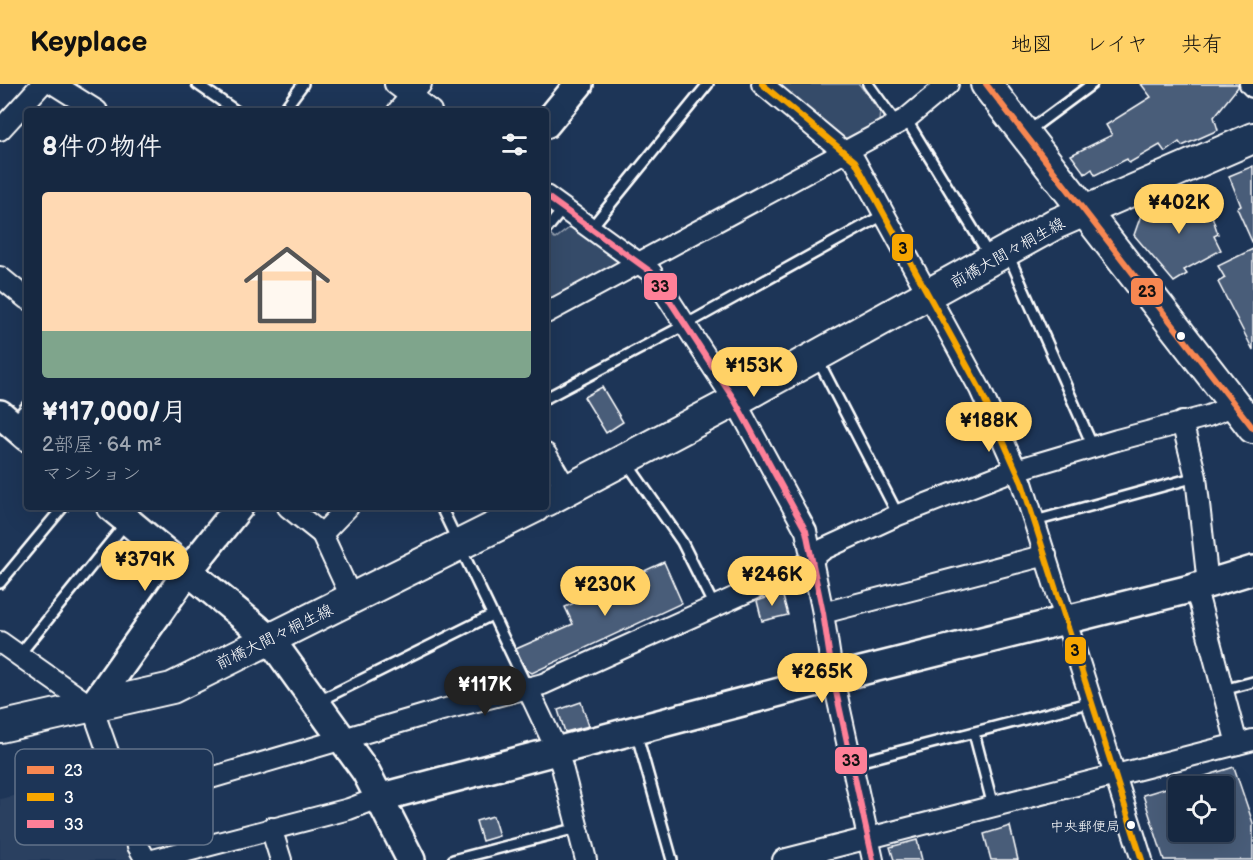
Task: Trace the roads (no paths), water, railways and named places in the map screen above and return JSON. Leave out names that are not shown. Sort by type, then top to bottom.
[{"type":"main road","points":[[986,84],[1084,211],[1244,401],[1253,428]]},
{"type":"main road","name":"前橋大間々桐生線","points":[[556,496],[816,357],[1055,224],[1253,138]]},
{"type":"main road","name":"前橋大間々桐生線","points":[[0,728],[172,688],[529,510]]},
{"type":"street","points":[[0,130],[42,84]]},
{"type":"street","points":[[54,84],[92,108]]},
{"type":"street","points":[[395,84],[416,90],[429,108]]},
{"type":"street","points":[[549,120],[579,84]]},
{"type":"street","points":[[762,84],[855,161],[980,389],[1017,471],[1035,521],[1064,621],[1093,702],[1140,860]]},
{"type":"street","points":[[549,311],[902,122],[948,84]]},
{"type":"street","points":[[401,108],[416,90]]},
{"type":"street","points":[[549,198],[651,272],[735,401],[806,531],[824,613],[833,678],[854,763],[873,860]]},
{"type":"street","points":[[0,277],[24,297]]},
{"type":"street","points":[[213,777],[543,684],[800,568],[824,549],[898,515],[1017,471],[1244,401]]},
{"type":"street","points":[[783,860],[1245,742],[1223,690],[1200,604],[1196,477],[1182,422]]},
{"type":"street","points":[[549,467],[556,496]]},
{"type":"street","points":[[92,707],[188,571],[236,510]]},
{"type":"street","points":[[292,510],[322,534],[346,586],[349,599]]},
{"type":"street","points":[[322,534],[345,510]]},
{"type":"street","points":[[119,514],[270,639],[366,772],[411,860]]},
{"type":"street","points":[[824,613],[1046,555]]},
{"type":"street","points":[[213,844],[349,809],[378,798],[554,751],[1201,586],[1253,570]]},
{"type":"street","points":[[0,642],[92,707],[107,749]]},
{"type":"street","points":[[527,687],[562,767],[586,860]]},
{"type":"street","points":[[271,828],[281,860]]},
{"type":"street","points":[[138,845],[146,860]]},
{"type":"street","points":[[153,860],[208,845]]},
{"type":"lane","points":[[197,84],[232,108]]},
{"type":"lane","points":[[285,108],[303,84]]},
{"type":"lane","points":[[591,228],[708,84]]},
{"type":"lane","points":[[868,84],[902,122],[1000,256],[1093,447]]},
{"type":"lane","points":[[1025,134],[1092,84]]},
{"type":"lane","points":[[549,226],[563,209]]},
{"type":"lane","points":[[549,396],[685,325],[885,214]]},
{"type":"lane","points":[[816,357],[898,515]]},
{"type":"lane","points":[[625,460],[682,542],[714,606]]},
{"type":"lane","points":[[1035,521],[1196,477]]},
{"type":"lane","points":[[0,583],[61,510]]},
{"type":"lane","points":[[442,510],[527,687]]},
{"type":"lane","points":[[18,655],[119,514]]},
{"type":"lane","points":[[318,705],[329,696],[492,615]]},
{"type":"lane","points":[[1223,690],[1253,682]]},
{"type":"lane","points":[[854,763],[1093,702]]},
{"type":"lane","points":[[636,731],[672,860]]},
{"type":"lane","points":[[974,733],[993,806]]},
{"type":"lane","points":[[453,860],[578,828]]},
{"type":"place","name":"中央郵便局","points":[[1131,825]]}]
